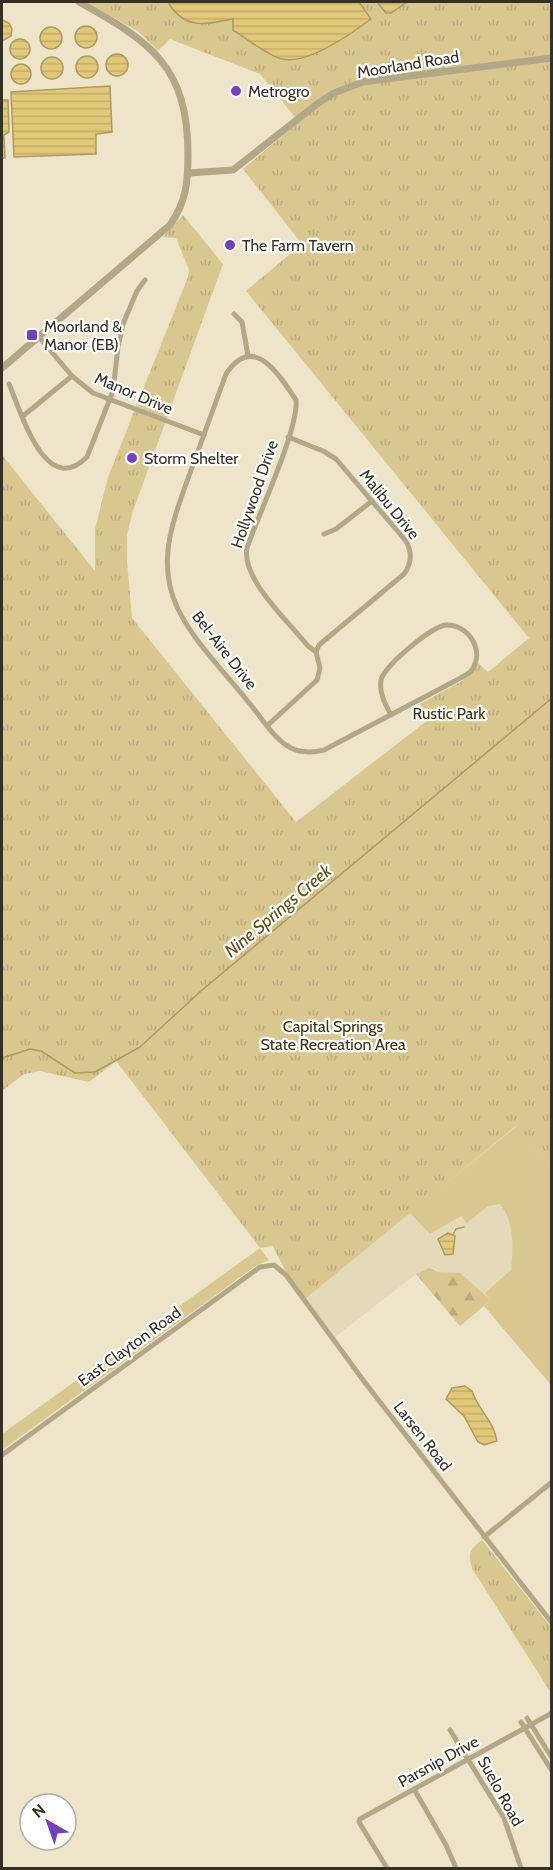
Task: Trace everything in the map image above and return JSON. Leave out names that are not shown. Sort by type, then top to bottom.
[{"type":"street","points":[[2,368],[170,225],[180,211],[187,191],[186,117],[171,74],[142,40],[79,2]]},
{"type":"street","name":"Moorland Road","points":[[188,173],[232,170],[316,104],[334,93],[363,82],[552,58]]},
{"type":"street","points":[[9,384],[30,436],[52,464],[64,468],[72,467],[87,457],[110,400],[117,374],[118,347],[123,324],[137,291],[146,280]]},
{"type":"street","points":[[234,314],[242,322],[248,356]]},
{"type":"street","name":"Manor Drive","points":[[39,337],[72,376],[93,393],[204,435]]},
{"type":"street","name":"Bel-Aire Drive","points":[[248,356],[234,363],[226,374],[169,533],[167,560],[169,583],[175,602],[188,625],[268,725],[289,748],[304,754],[324,750],[391,715],[471,670],[476,652],[470,635],[454,626],[436,628],[383,673],[380,688],[391,715]]},
{"type":"street","name":"Hollywood Drive","points":[[248,356],[268,363],[296,400],[297,407],[246,556],[250,572],[258,585],[316,652]]},
{"type":"street","points":[[23,417],[72,376]]},
{"type":"street","name":"Malibu Drive","points":[[288,437],[336,459],[406,541],[411,551],[410,564],[404,574],[319,645],[316,652]]},
{"type":"street","points":[[324,534],[336,529],[372,501]]},
{"type":"street","points":[[268,725],[314,686],[320,673],[316,652]]},
{"type":"street","name":"East Clayton Road","points":[[2,1455],[260,1267],[274,1265]]},
{"type":"street","name":"Larsen Road","points":[[274,1265],[286,1275],[366,1384],[552,1623]]},
{"type":"street","points":[[484,1537],[552,1482]]},
{"type":"street","name":"Parsnip Drive","points":[[387,1869],[358,1820],[552,1713]]},
{"type":"street","points":[[527,1718],[552,1758]]},
{"type":"street","points":[[521,1722],[552,1771]]},
{"type":"street","name":"Suelo Road","points":[[450,1730],[504,1818],[521,1869]]},
{"type":"street","points":[[414,1789],[446,1845],[456,1869]]},
{"type":"shaded area","points":[[168,2],[359,2],[371,19],[328,47],[292,60],[282,59],[264,51],[233,30],[233,19],[214,23],[189,21],[182,18]]},
{"type":"shaded area","points":[[377,2],[407,2],[391,13],[386,13]]},
{"type":"shaded area","points":[[2,20],[9,23],[12,29],[11,36],[2,41]]},
{"type":"shaded area","points":[[82,26],[90,26],[97,33],[97,41],[90,48],[82,48],[75,41],[75,33]]},
{"type":"shaded area","points":[[47,27],[55,27],[62,34],[62,42],[55,49],[47,49],[40,42],[40,34]]},
{"type":"shaded area","points":[[20,39],[27,42],[30,49],[27,56],[20,59],[13,56],[10,49],[13,42]]},
{"type":"shaded area","points":[[113,54],[121,54],[128,61],[128,69],[121,76],[113,76],[106,69],[106,61]]},
{"type":"shaded area","points":[[83,56],[91,56],[98,63],[98,71],[91,78],[83,78],[76,71],[76,63]]},
{"type":"shaded area","points":[[48,57],[56,57],[63,64],[63,72],[56,79],[48,79],[41,72],[41,64]]},
{"type":"shaded area","points":[[21,64],[28,67],[31,74],[28,81],[21,84],[14,81],[11,74],[14,67]]},
{"type":"shaded area","points":[[110,86],[112,132],[96,134],[96,154],[14,157],[11,92]]},
{"type":"shaded area","points":[[2,100],[8,100],[9,132],[4,135],[5,158],[2,158]]},
{"type":"shaded area","points":[[517,1126],[551,1168],[551,1250],[460,1326],[416,1274],[335,1337],[306,1298]]},
{"type":"shaded area","points":[[448,1233],[455,1236],[453,1254],[445,1255],[438,1239]]},
{"type":"shaded area","points":[[465,1386],[472,1391],[493,1427],[497,1441],[484,1445],[478,1442],[464,1416],[446,1399],[452,1388]]},
{"type":"green space","name":"Capital Springs State Recreation Area","points":[[86,2],[551,2],[551,1168],[516,1126],[306,1298],[285,1270],[273,1246],[260,1248],[116,1061],[89,1082],[40,1071],[24,1074],[2,1091],[2,455],[95,571],[95,529],[108,477],[188,277],[189,270],[176,238],[163,237],[183,215],[223,264],[133,511],[127,535],[132,618],[296,822],[428,720],[420,704],[462,681],[478,663],[488,672],[529,638],[246,291],[302,244],[243,169],[299,122],[260,74],[170,39],[158,51],[139,32]]},
{"type":"green space","points":[[517,1126],[551,1168],[551,1385],[484,1306],[491,1300],[485,1293],[511,1270],[511,1227],[500,1204],[488,1206],[467,1223],[461,1216],[430,1234],[410,1213],[306,1298],[285,1270],[273,1246],[440,1188]]},
{"type":"green space","points":[[260,1248],[269,1260],[257,1265],[2,1450],[2,1434]]},
{"type":"green space","points":[[429,1268],[437,1272],[460,1273],[491,1300],[460,1326],[416,1274]]},
{"type":"green space","points":[[482,1540],[551,1627],[551,1693],[473,1570],[470,1553]]},
{"type":"waterway","name":"Nine Springs Creek","points":[[2,1058],[30,1049],[41,1051],[75,1073],[95,1072],[140,1047],[201,991],[552,698]]},
{"type":"waterway","points":[[453,1235],[456,1229],[464,1227]]},
{"type":"place","name":"Metrogro","points":[[236,91]]},
{"type":"place","name":"The Farm Tavern","points":[[230,245]]},
{"type":"place","name":"Moorland & Manor (EB)","points":[[32,335]]},
{"type":"place","name":"Storm Shelter","points":[[132,458]]},
{"type":"park label","name":"Rustic Park","points":[[449,713]]}]
